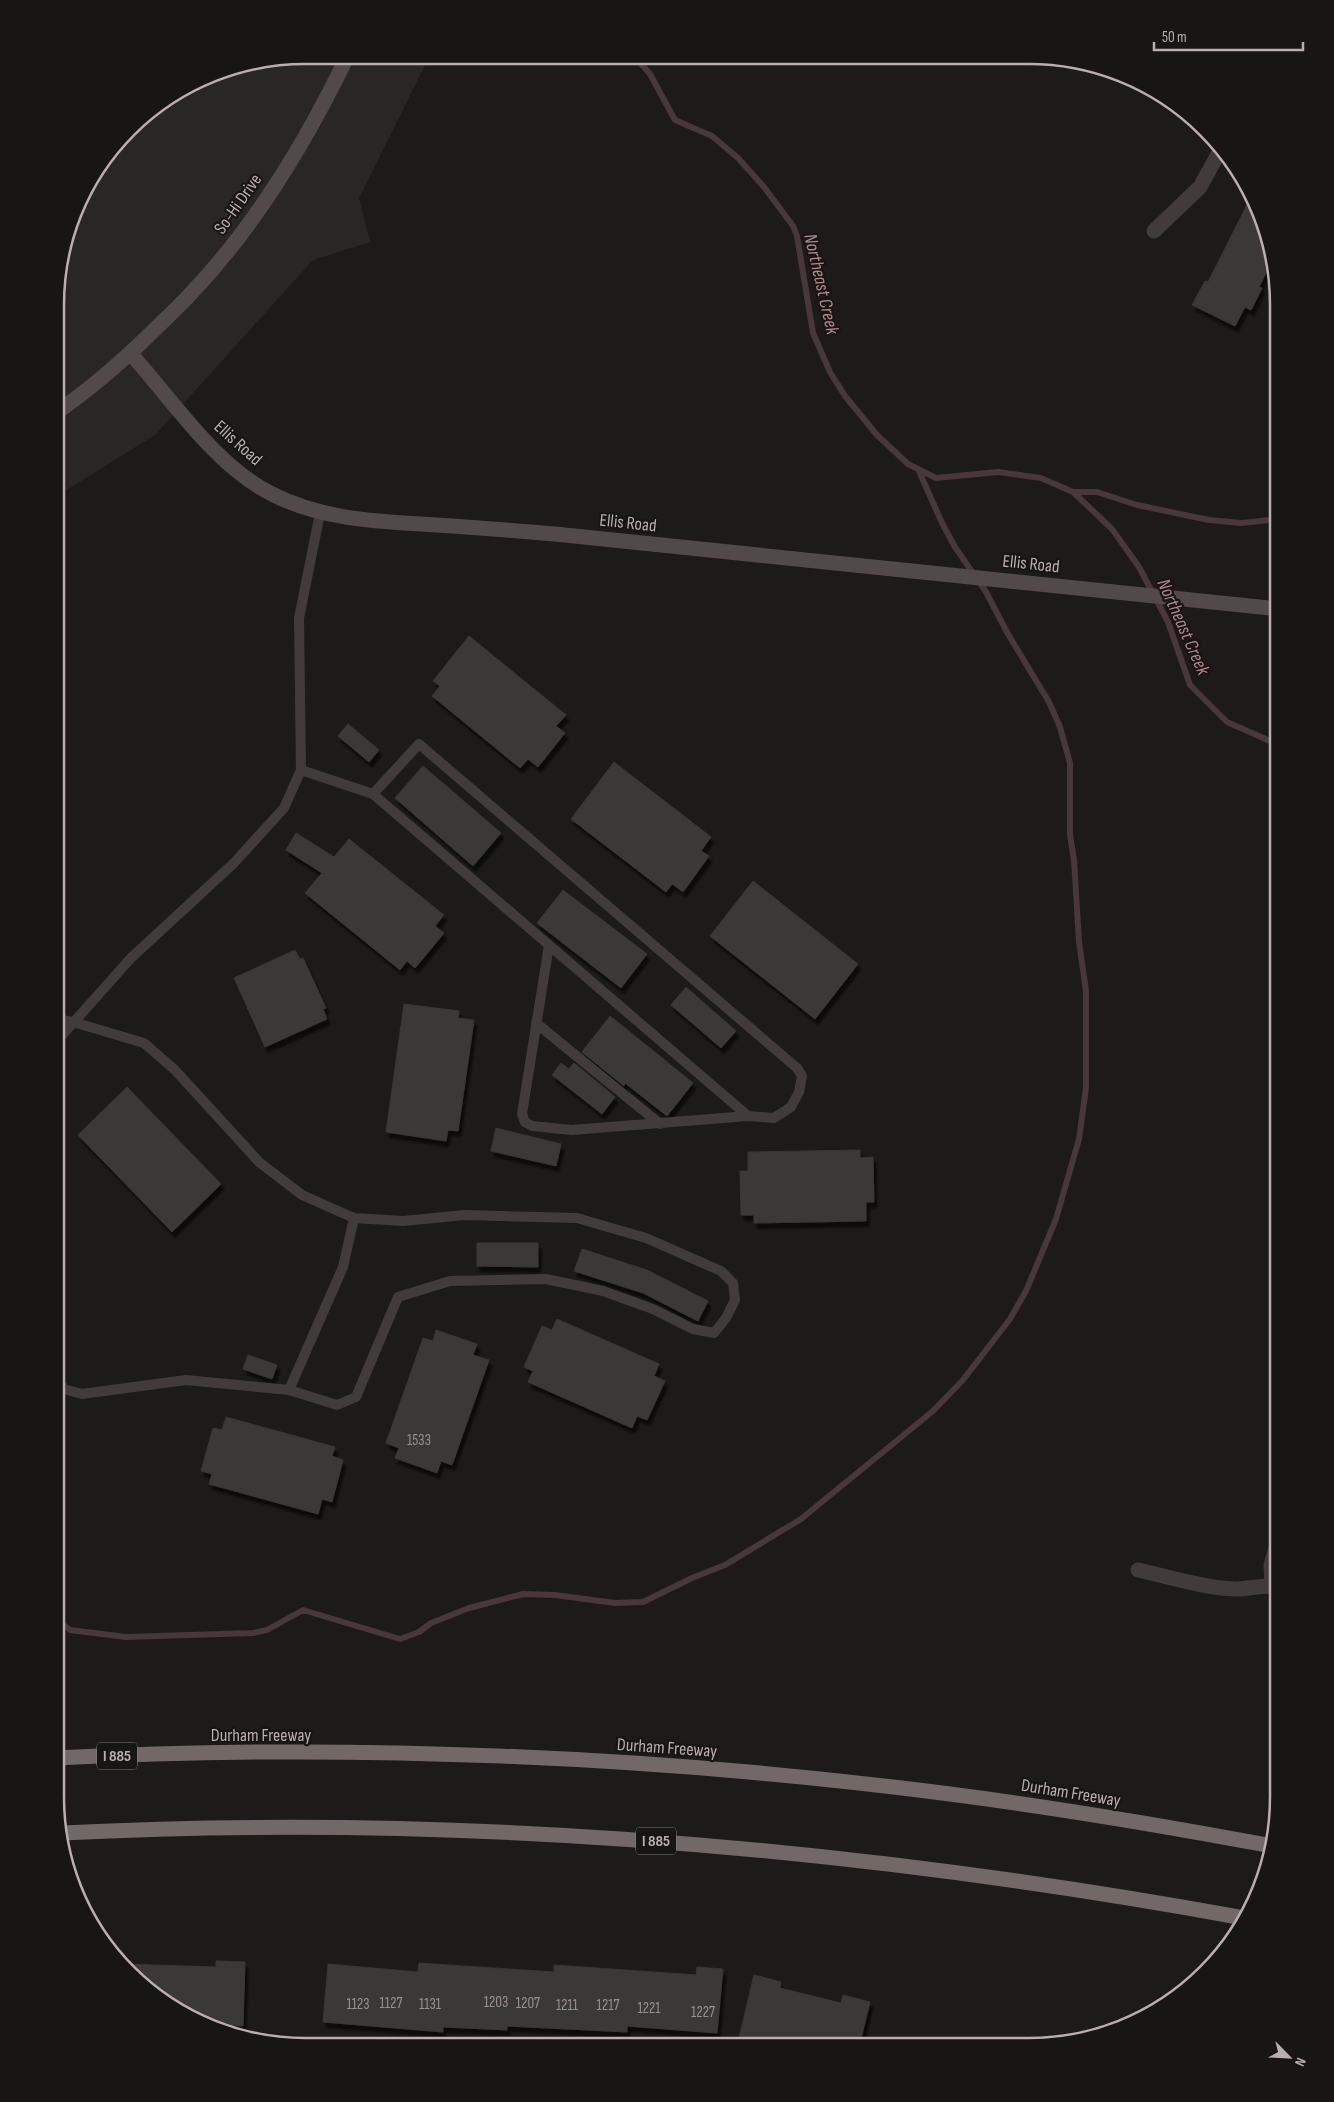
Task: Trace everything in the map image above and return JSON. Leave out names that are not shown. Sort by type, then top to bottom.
[{"type":"highway","name":"Durham Freeway","points":[[64,1758],[286,1752],[491,1756],[618,1763],[838,1781],[948,1794],[1114,1818],[1266,1845]]},
{"type":"highway","name":"I 885","points":[[67,1833],[286,1828],[497,1832],[622,1839],[830,1856],[938,1869],[1126,1897],[1238,1917]]},
{"type":"main road","name":"So-Hi Drive","points":[[130,352],[195,289],[228,250],[293,158],[316,119],[344,64]]},
{"type":"main road","points":[[64,406],[130,352]]},
{"type":"main road","name":"Ellis Road","points":[[130,352],[180,412],[215,450],[242,475],[271,494],[320,513],[377,521],[534,532],[1270,608]]},
{"type":"street","points":[[1154,230],[1200,187],[1218,155]]},
{"type":"street","points":[[1138,1570],[1228,1588],[1270,1586]]},
{"type":"lane","points":[[64,1033],[131,958],[234,863],[284,808],[301,770],[299,618],[320,513]]},
{"type":"lane","points":[[373,794],[419,744],[797,1068],[802,1076],[799,1092],[791,1107],[774,1118],[748,1116],[572,1130],[532,1126],[525,1122],[522,1114],[549,945]]},
{"type":"lane","points":[[301,770],[373,794],[748,1116]]},
{"type":"lane","points":[[64,1021],[74,1022],[144,1043],[175,1070],[259,1162],[302,1195],[354,1218],[403,1221],[465,1215],[577,1218],[646,1238],[721,1271],[733,1283],[735,1300],[726,1318],[714,1333],[693,1329],[654,1309],[603,1291],[546,1279],[450,1281],[398,1297],[356,1397],[336,1405],[289,1390],[186,1380],[82,1394],[64,1388]]},
{"type":"lane","points":[[536,1024],[660,1124]]},
{"type":"lane","points":[[289,1390],[343,1267],[354,1218]]},
{"type":"shaded area","points":[[289,64],[426,64],[359,198],[370,242],[313,260],[155,435],[64,492],[64,289],[68,258],[77,227],[89,198],[104,171],[134,134],[171,104],[198,89],[227,77],[258,68]]},
{"type":"building","points":[[1248,204],[1262,243],[1268,270],[1259,287],[1262,288],[1251,310],[1245,307],[1235,326],[1192,305],[1205,281],[1208,282]]},
{"type":"building","points":[[469,636],[566,715],[556,726],[565,733],[538,767],[528,759],[520,768],[432,696],[440,686],[433,681]]},
{"type":"building","points":[[348,724],[379,750],[369,762],[338,736]]},
{"type":"building","points":[[614,762],[711,837],[701,851],[709,856],[683,892],[672,884],[666,892],[571,819]]},
{"type":"building","points":[[423,766],[501,833],[473,866],[395,798]]},
{"type":"building","points":[[296,833],[334,857],[349,839],[444,915],[435,926],[444,933],[415,968],[407,961],[400,970],[305,893],[322,873],[286,850]]},
{"type":"building","points":[[753,881],[858,964],[815,1019],[710,936]]},
{"type":"building","points":[[563,890],[647,954],[621,988],[537,923]]},
{"type":"building","points":[[295,950],[300,959],[303,958],[326,1008],[323,1009],[327,1019],[265,1047],[234,978]]},
{"type":"building","points":[[686,987],[736,1031],[721,1048],[671,1005]]},
{"type":"building","points":[[404,1004],[459,1011],[458,1018],[474,1020],[458,1131],[448,1130],[446,1141],[386,1132]]},
{"type":"building","points":[[610,1016],[693,1083],[667,1116],[625,1083],[624,1086],[582,1052]]},
{"type":"building","points":[[561,1063],[569,1069],[574,1063],[615,1097],[602,1114],[552,1075]]},
{"type":"building","points":[[127,1087],[221,1184],[172,1232],[78,1135]]},
{"type":"building","points":[[496,1128],[561,1144],[556,1166],[491,1151]]},
{"type":"building","points":[[860,1150],[860,1158],[873,1157],[874,1202],[866,1202],[866,1221],[754,1223],[754,1215],[741,1215],[740,1171],[748,1171],[748,1152]]},
{"type":"building","points":[[477,1243],[538,1243],[538,1267],[477,1266]]},
{"type":"building","points":[[582,1249],[647,1270],[708,1301],[698,1321],[643,1293],[574,1271]]},
{"type":"building","points":[[557,1319],[659,1364],[654,1376],[665,1381],[647,1420],[637,1416],[632,1428],[528,1382],[533,1371],[524,1367],[542,1326],[552,1330]]},
{"type":"building","points":[[436,1330],[477,1344],[473,1355],[489,1360],[452,1465],[441,1461],[437,1473],[395,1458],[399,1448],[386,1443],[423,1338],[433,1341]]},
{"type":"building","points":[[248,1355],[277,1365],[272,1379],[243,1369]]},
{"type":"building","points":[[226,1417],[335,1447],[332,1456],[343,1460],[332,1502],[322,1499],[318,1514],[209,1484],[212,1474],[201,1471],[213,1428],[222,1430]]},
{"type":"building","points":[[216,1961],[245,1962],[243,2026],[227,2025],[184,2006],[158,1988],[131,1964],[216,1967]]},
{"type":"building","points":[[419,1963],[554,1972],[554,1965],[696,1975],[697,1967],[723,1969],[717,2033],[627,2026],[627,2032],[507,2026],[507,2030],[443,2027],[443,2032],[323,2022],[328,1964],[418,1972]]},
{"type":"building","points":[[754,1975],[781,1982],[780,1988],[841,2003],[843,1995],[870,2002],[861,2038],[739,2038]]},
{"type":"waterway","name":"Northeast Creek","points":[[641,64],[650,74],[675,120],[712,136],[738,158],[764,187],[793,226],[797,236],[813,333],[830,372],[845,396],[877,435],[908,464],[936,478],[998,472],[1041,478],[1073,492],[1112,529],[1139,567],[1168,622],[1190,685],[1227,722],[1270,741]]},
{"type":"waterway","points":[[64,1625],[70,1630],[126,1637],[253,1633],[267,1630],[303,1610],[400,1639],[419,1632],[431,1623],[469,1608],[523,1594],[555,1595],[615,1603],[643,1602],[692,1578],[725,1565],[801,1519],[933,1411],[963,1380],[1010,1319],[1026,1291],[1056,1219],[1079,1139],[1086,1088],[1086,991],[1079,942],[1074,860],[1070,835],[1070,763],[1060,727],[1049,702],[1008,634],[986,592],[955,547],[919,471]]},
{"type":"waterway","points":[[1073,492],[1097,492],[1137,505],[1209,520],[1242,523],[1270,520]]}]
